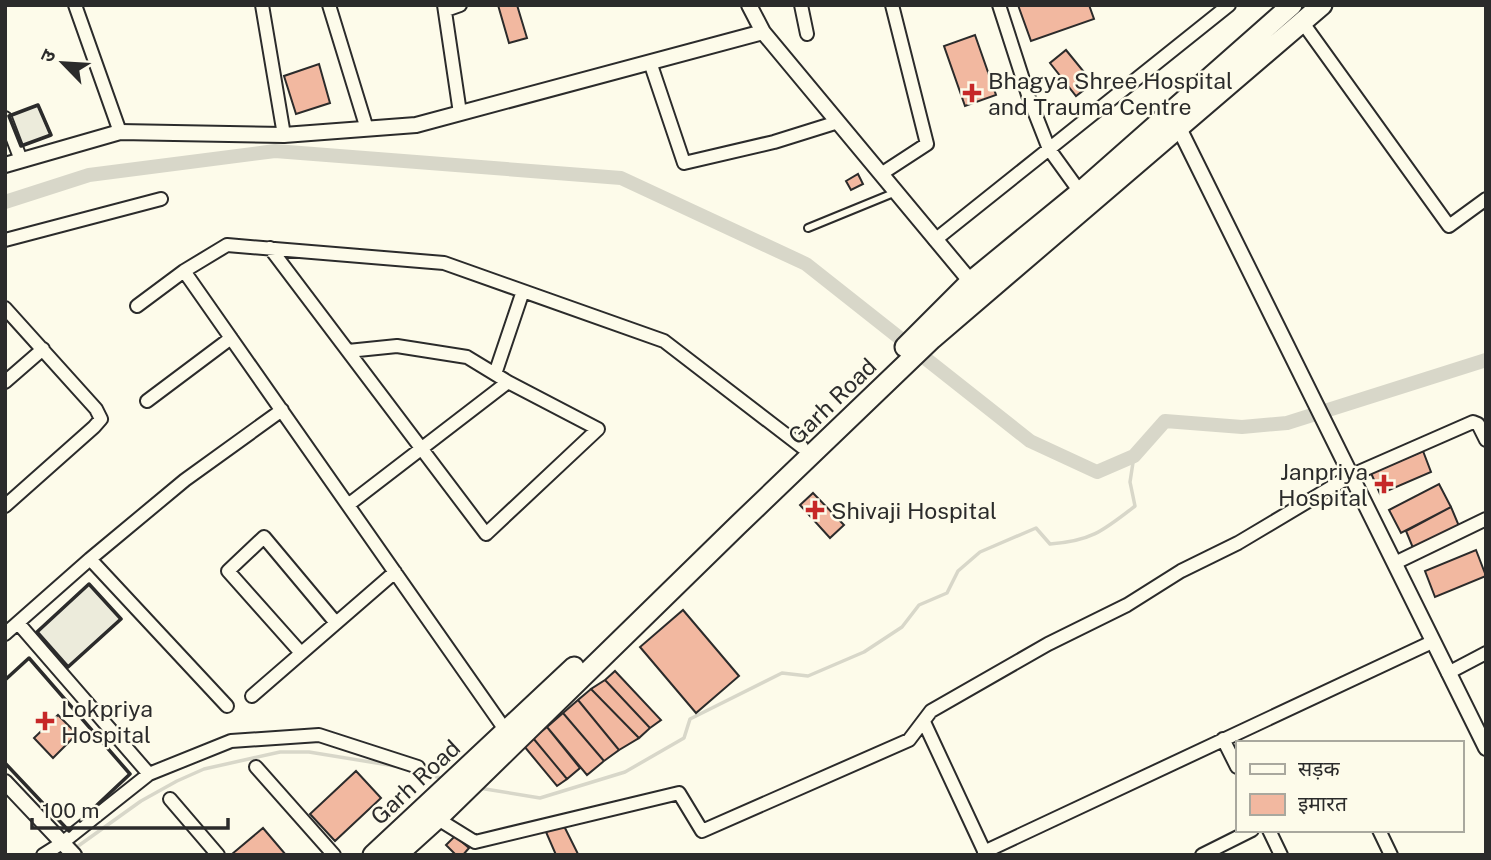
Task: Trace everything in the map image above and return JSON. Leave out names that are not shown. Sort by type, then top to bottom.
[{"type":"main road","name":"Garh Road","points":[[397,855],[434,810],[927,335],[1080,192],[1300,26],[1322,5]]},
{"type":"main road","name":"Garh Road","points":[[977,289],[1175,120],[1284,8]]},
{"type":"main road","name":"Garh Road","points":[[734,521],[802,447],[889,372]]},
{"type":"main road","name":"Garh Road","points":[[373,855],[434,810]]},
{"type":"street","points":[[75,5],[120,132]]},
{"type":"street","points":[[262,5],[284,135]]},
{"type":"street","points":[[329,5],[367,129]]},
{"type":"street","points":[[460,5],[445,8],[460,113]]},
{"type":"street","points":[[749,5],[763,32],[977,289]]},
{"type":"street","points":[[801,5],[807,34]]},
{"type":"street","points":[[881,174],[927,144],[892,5]]},
{"type":"street","points":[[999,5],[1029,98],[1049,149],[1080,192]]},
{"type":"street","points":[[935,240],[1229,5]]},
{"type":"street","points":[[1284,8],[1449,226],[1486,200]]},
{"type":"street","points":[[5,165],[120,132],[284,135],[416,125],[763,32]]},
{"type":"street","points":[[650,62],[684,163],[774,142],[838,122]]},
{"type":"street","points":[[5,118],[21,160]]},
{"type":"street","points":[[1175,120],[1486,748]]},
{"type":"street","points":[[5,240],[161,199]]},
{"type":"street","points":[[137,306],[184,271],[227,245],[444,263],[664,341],[802,447]]},
{"type":"street","points":[[270,248],[486,534],[598,429],[508,382],[467,357],[397,346],[348,351]]},
{"type":"street","points":[[184,271],[511,737]]},
{"type":"street","points":[[495,374],[523,291]]},
{"type":"street","points":[[5,309],[96,409],[101,419],[5,506]]},
{"type":"street","points":[[147,401],[231,338]]},
{"type":"street","points":[[5,382],[43,349]]},
{"type":"street","points":[[348,505],[508,382]]},
{"type":"street","points":[[5,634],[185,481],[282,410]]},
{"type":"street","points":[[475,842],[679,793],[702,831],[909,740],[931,711],[1048,644],[1127,605],[1181,571],[1238,543],[1352,475],[1473,422],[1478,424],[1486,440]]},
{"type":"street","points":[[1395,563],[1486,519]]},
{"type":"street","points":[[301,653],[228,571],[264,537],[336,623]]},
{"type":"street","points":[[90,559],[228,706]]},
{"type":"street","points":[[252,696],[395,572]]},
{"type":"street","points":[[18,623],[149,774]]},
{"type":"street","points":[[924,722],[985,853],[1432,642]]},
{"type":"street","points":[[1448,673],[1486,653]]},
{"type":"street","points":[[43,855],[149,774],[232,741],[319,735],[418,766]]},
{"type":"street","points":[[1223,739],[1236,765]]},
{"type":"street","points":[[256,767],[334,855]]},
{"type":"street","points":[[5,782],[74,855]]},
{"type":"street","points":[[170,799],[218,855]]},
{"type":"street","points":[[434,810],[475,842],[485,855]]},
{"type":"street","points":[[1202,855],[1248,832]]},
{"type":"street","points":[[1270,832],[1281,855]]},
{"type":"street","points":[[1380,832],[1391,855]]},
{"type":"lane","points":[[808,228],[896,192]]},
{"type":"shaded area","points":[[38,105],[51,135],[21,146],[9,116]]},
{"type":"shaded area","points":[[89,584],[121,619],[68,667],[37,632]]},
{"type":"building","points":[[498,5],[517,5],[527,38],[509,43]]},
{"type":"building","points":[[1018,5],[1089,5],[1094,19],[1031,41]]},
{"type":"building","points":[[975,35],[996,95],[965,106],[944,46]]},
{"type":"building","points":[[1066,50],[1093,83],[1076,96],[1050,63]]},
{"type":"building","points":[[319,64],[330,103],[296,114],[284,76]]},
{"type":"building","points":[[858,174],[863,184],[851,190],[846,181]]},
{"type":"building","points":[[1423,451],[1431,472],[1380,494],[1371,473]]},
{"type":"building","points":[[1439,484],[1451,507],[1401,533],[1389,510]]},
{"type":"building","points":[[813,493],[844,525],[830,538],[800,505]]},
{"type":"building","points":[[1451,507],[1459,526],[1413,548],[1406,531]]},
{"type":"building","points":[[1476,550],[1486,576],[1435,597],[1425,571]]},
{"type":"building","points":[[683,610],[739,676],[696,713],[640,647]]},
{"type":"building","points":[[615,671],[661,720],[650,728],[605,680]]},
{"type":"building","points":[[605,680],[650,728],[639,738],[591,689]]},
{"type":"building","points":[[591,689],[639,738],[619,750],[578,700]]},
{"type":"building","points":[[578,700],[619,750],[604,761],[563,713]]},
{"type":"building","points":[[563,713],[604,761],[587,775],[547,727]]},
{"type":"building","points":[[58,715],[77,734],[53,758],[34,738]]},
{"type":"building","points":[[547,727],[580,768],[567,779],[533,738]]},
{"type":"building","points":[[533,738],[567,779],[557,786],[524,746]]},
{"type":"building","points":[[356,771],[381,798],[335,841],[310,814]]},
{"type":"building","points":[[563,824],[578,854],[556,855],[546,832]]},
{"type":"building","points":[[263,828],[286,855],[232,854]]},
{"type":"building","points":[[455,836],[469,848],[463,855],[456,855],[446,845]]},
{"type":"waterway","points":[[5,202],[89,175],[275,151],[621,178],[806,264],[1030,441],[1097,472],[1134,456],[1165,421],[1242,427],[1287,423],[1486,360]]},
{"type":"waterway","points":[[479,788],[540,798],[625,772],[684,738],[690,719],[782,673],[808,676],[864,652],[902,627],[919,605],[947,593],[958,571],[980,552],[1036,528],[1050,544],[1064,543],[1096,533],[1114,522],[1135,506],[1130,482],[1134,456]]},
{"type":"waterway","points":[[74,849],[141,801],[204,769],[280,752],[309,752],[401,767]]},
{"type":"waterway","points":[[418,772],[445,779]]},
{"type":"wall","points":[[38,105],[51,135],[21,146],[9,116],[38,105]]},
{"type":"wall","points":[[89,584],[121,619],[68,667],[37,632],[89,584]]},
{"type":"wall","points":[[5,680],[29,658],[130,774],[80,821]]},
{"type":"wall","points":[[5,763],[69,831],[72,828]]},
{"type":"place","name":"Bhagya Shree Hospital and Trauma Centre","points":[[972,93]]},
{"type":"place","name":"Janpriya Hospital","points":[[1384,484]]},
{"type":"place","name":"Shivaji Hospital","points":[[815,510]]},
{"type":"place","name":"Lokpriya Hospital","points":[[45,721]]}]
